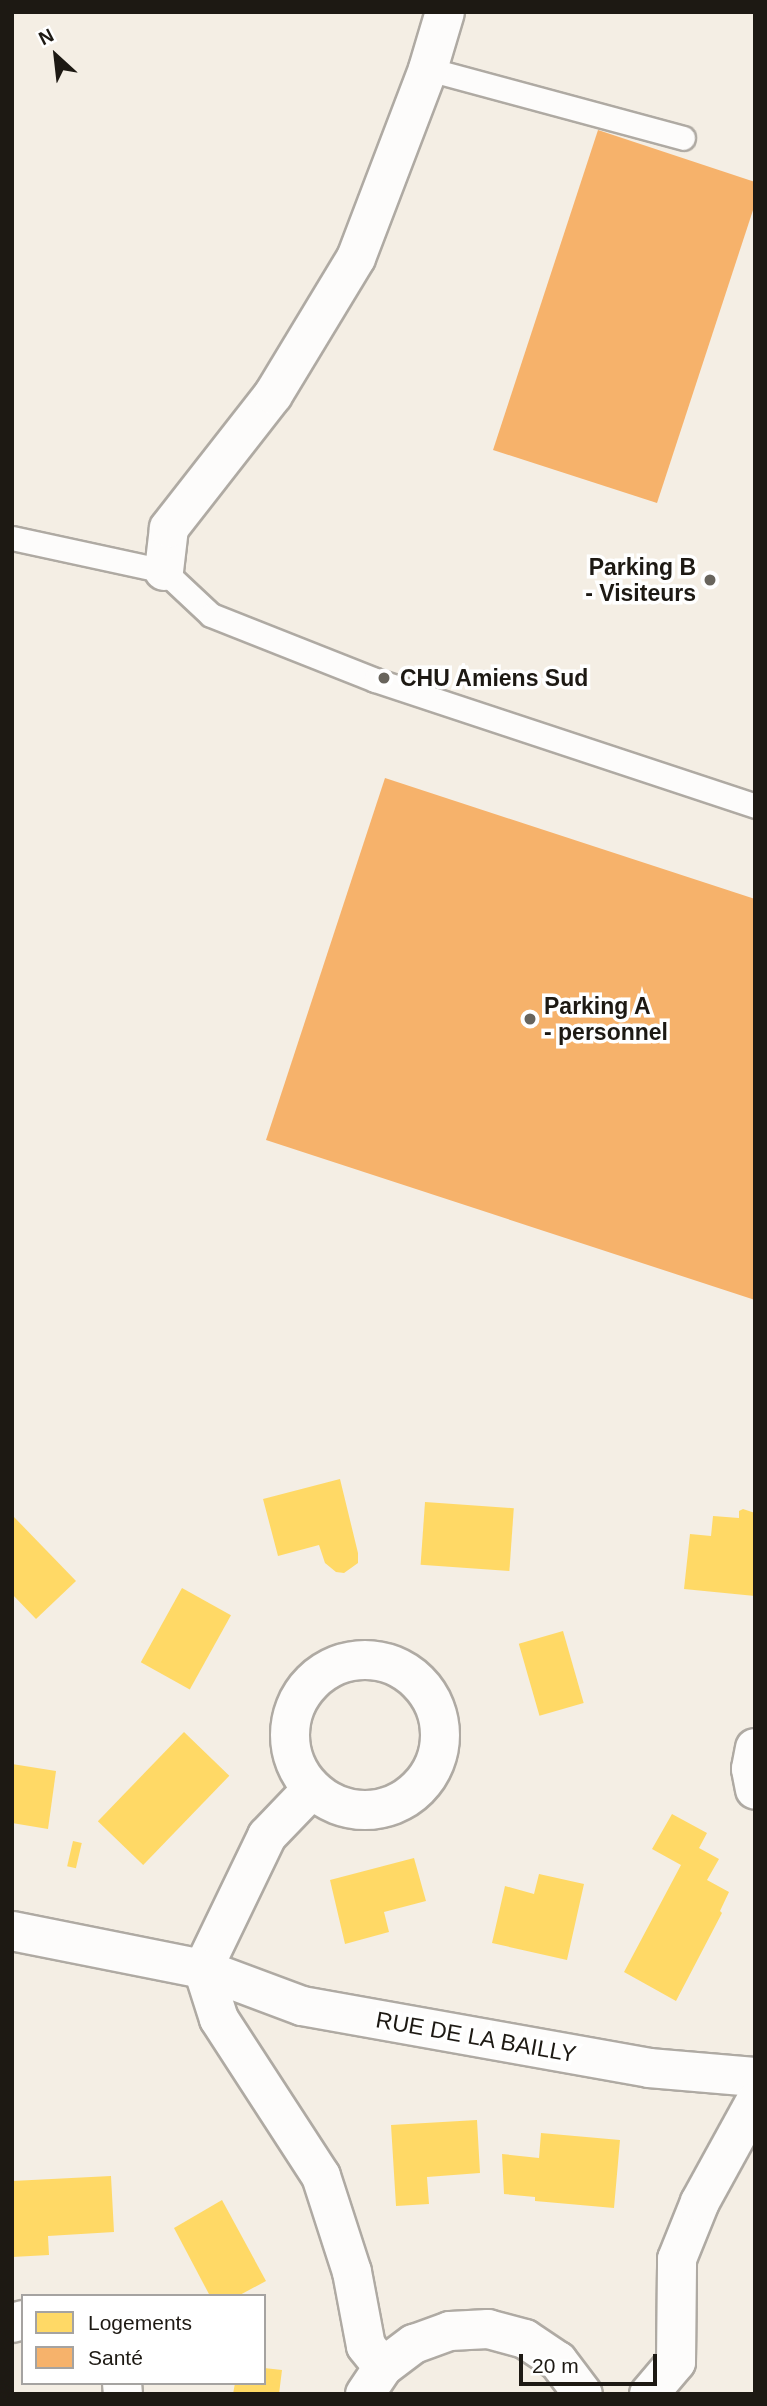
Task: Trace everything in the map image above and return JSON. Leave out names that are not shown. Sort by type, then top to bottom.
[{"type":"street","points":[[164,571],[169,528],[273,396],[356,258],[428,69],[445,12]]},
{"type":"street","points":[[755,1748],[751,1769],[755,1790]]},
{"type":"street","points":[[312,1789],[267,1836],[203,1969],[219,2020],[321,2176],[352,2272],[374,2380],[414,2344],[450,2331],[488,2329],[525,2339],[558,2361],[583,2394]]},
{"type":"street","name":"RUE DE LA BAILLY","points":[[12,1931],[203,1969],[302,2006],[649,2068],[755,2077]]},
{"type":"street","points":[[649,2394],[676,2362],[677,2259],[700,2202],[755,2102]]},
{"type":"lane","points":[[428,69],[683,138]]},
{"type":"lane","points":[[12,538],[164,571],[211,615],[375,680],[755,806]]},
{"type":"building: Logements","points":[[340,1479],[358,1563],[344,1573],[336,1572],[325,1563],[319,1545],[278,1556],[263,1499]]},
{"type":"building: Logements","points":[[425,1502],[514,1508],[509,1571],[421,1565]]},
{"type":"building: Logements","points":[[743,1509],[755,1513],[755,1596],[684,1589],[690,1534],[711,1536],[713,1516],[739,1518],[739,1511]]},
{"type":"building: Logements","points":[[14,1517],[76,1581],[36,1619],[12,1594]]},
{"type":"building: Logements","points":[[182,1588],[231,1615],[190,1689],[141,1662]]},
{"type":"building: Logements","points":[[563,1631],[584,1703],[539,1716],[519,1644]]},
{"type":"building: Logements","points":[[184,1732],[229,1776],[143,1865],[98,1821]]},
{"type":"building: Logements","points":[[12,1764],[56,1771],[48,1829],[12,1823]]},
{"type":"building: Logements","points":[[672,1814],[707,1833],[699,1848],[719,1859],[707,1880],[729,1892],[720,1911],[722,1913],[676,2001],[624,1972],[681,1865],[652,1849]]},
{"type":"building: Logements","points":[[73,1841],[82,1843],[76,1868],[67,1866]]},
{"type":"building: Logements","points":[[414,1858],[426,1901],[384,1912],[389,1932],[345,1944],[330,1880]]},
{"type":"building: Logements","points":[[539,1874],[584,1884],[567,1960],[492,1943],[505,1886],[534,1894]]},
{"type":"building: Logements","points":[[477,2120],[480,2173],[427,2177],[429,2204],[396,2206],[391,2125]]},
{"type":"building: Logements","points":[[541,2133],[620,2140],[614,2208],[535,2201],[535,2197],[504,2194],[502,2154],[539,2158]]},
{"type":"building: Logements","points":[[111,2176],[114,2232],[48,2236],[49,2255],[12,2257],[12,2181]]},
{"type":"building: Logements","points":[[222,2200],[266,2281],[242,2294],[209,2294],[174,2228]]},
{"type":"building: Logements","points":[[266,2368],[282,2370],[279,2394],[233,2394],[235,2385],[266,2385]]},
{"type":"building: Santé","points":[[598,130],[755,182],[755,204],[657,503],[493,450]]},
{"type":"building: Santé","name":"Parking A - personnel","points":[[385,778],[755,899],[755,1300],[266,1140]]},
{"type":"place","name":"Parking B - Visiteurs","points":[[710,580]]},
{"type":"place","name":"CHU Amiens Sud","points":[[384,678]]},
{"type":"place","name":"Parking A - personnel","points":[[530,1019]]}]
